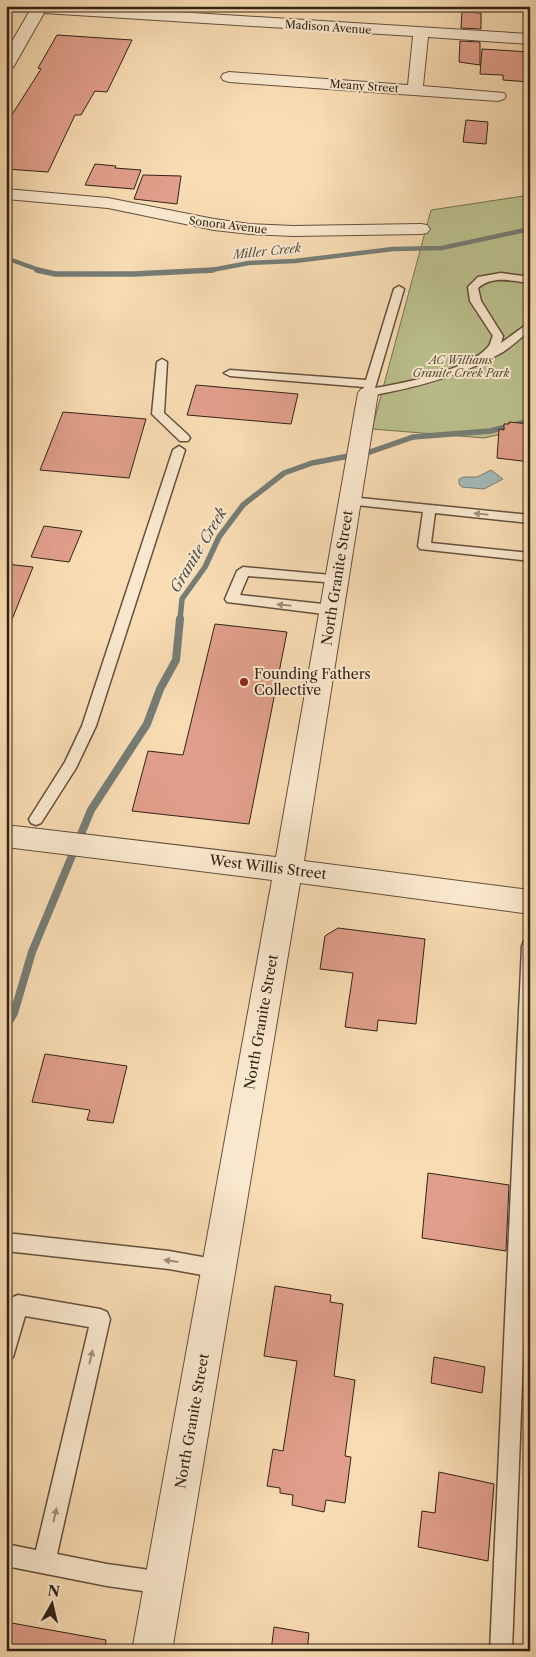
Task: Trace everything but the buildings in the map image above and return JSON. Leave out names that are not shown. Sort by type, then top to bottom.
[{"type":"street","name":"Madison Avenue","points":[[6,6],[530,39]]},
{"type":"street","points":[[272,23],[278,6]]},
{"type":"street","points":[[6,66],[39,7]]},
{"type":"street","points":[[415,90],[421,33]]},
{"type":"street","name":"Meany Street","points":[[229,77],[498,96]]},
{"type":"street","name":"Sonora Avenue","points":[[6,194],[108,203],[197,223],[251,229],[302,231],[375,228],[421,229]]},
{"type":"street","name":"North Granite Street","points":[[152,1651],[370,388]]},
{"type":"street","name":"West Willis Street","points":[[6,836],[42,830],[122,849],[530,902]]},
{"type":"lane","points":[[230,373],[390,389],[451,374],[494,348],[498,336],[495,328],[485,318],[472,297],[473,287],[482,279],[501,276],[530,280]]},
{"type":"lane","points":[[370,388],[399,289]]},
{"type":"lane","points":[[480,358],[500,350],[530,325]]},
{"type":"lane","points":[[42,830],[89,726],[181,444],[158,414],[162,362]]},
{"type":"lane","points":[[350,501],[530,520]]},
{"type":"lane","points":[[430,509],[424,546],[530,557]]},
{"type":"lane","points":[[332,610],[232,599],[243,571],[337,579]]},
{"type":"lane","points":[[502,1651],[530,946]]},
{"type":"lane","points":[[6,1242],[169,1260],[219,1269]]},
{"type":"lane","points":[[6,1350],[18,1306],[100,1319],[44,1563]]},
{"type":"lane","points":[[6,1556],[164,1584]]},
{"type":"green space","name":"AC Williams Granite Creek Park","points":[[530,195],[530,429],[484,438],[372,429],[431,210]]},
{"type":"shaded area","points":[[491,470],[503,479],[484,489],[462,487],[459,484],[459,479],[477,477]]},
{"type":"waterway","name":"Miller Creek","points":[[211,270],[249,263],[295,261],[393,249],[442,248],[530,229]]},
{"type":"waterway","name":"Miller Creek","points":[[6,258],[42,271]]},
{"type":"waterway","name":"Miller Creek","points":[[37,270],[55,274],[134,274],[211,270]]},
{"type":"waterway","name":"Miller Creek","points":[[206,271],[211,270]]},
{"type":"waterway","name":"Granite Creek","points":[[530,387],[527,392],[530,394]]},
{"type":"waterway","name":"Granite Creek","points":[[180,620],[182,599],[205,567],[219,537],[243,505],[284,473],[312,463],[370,452],[413,437],[490,431],[530,421]]},
{"type":"waterway","name":"Granite Creek","points":[[6,1027],[14,1013],[32,952],[91,810],[147,724],[160,689],[176,660],[180,619]]},
{"type":"place","name":"Founding Fathers Collective","points":[[244,682]]}]
